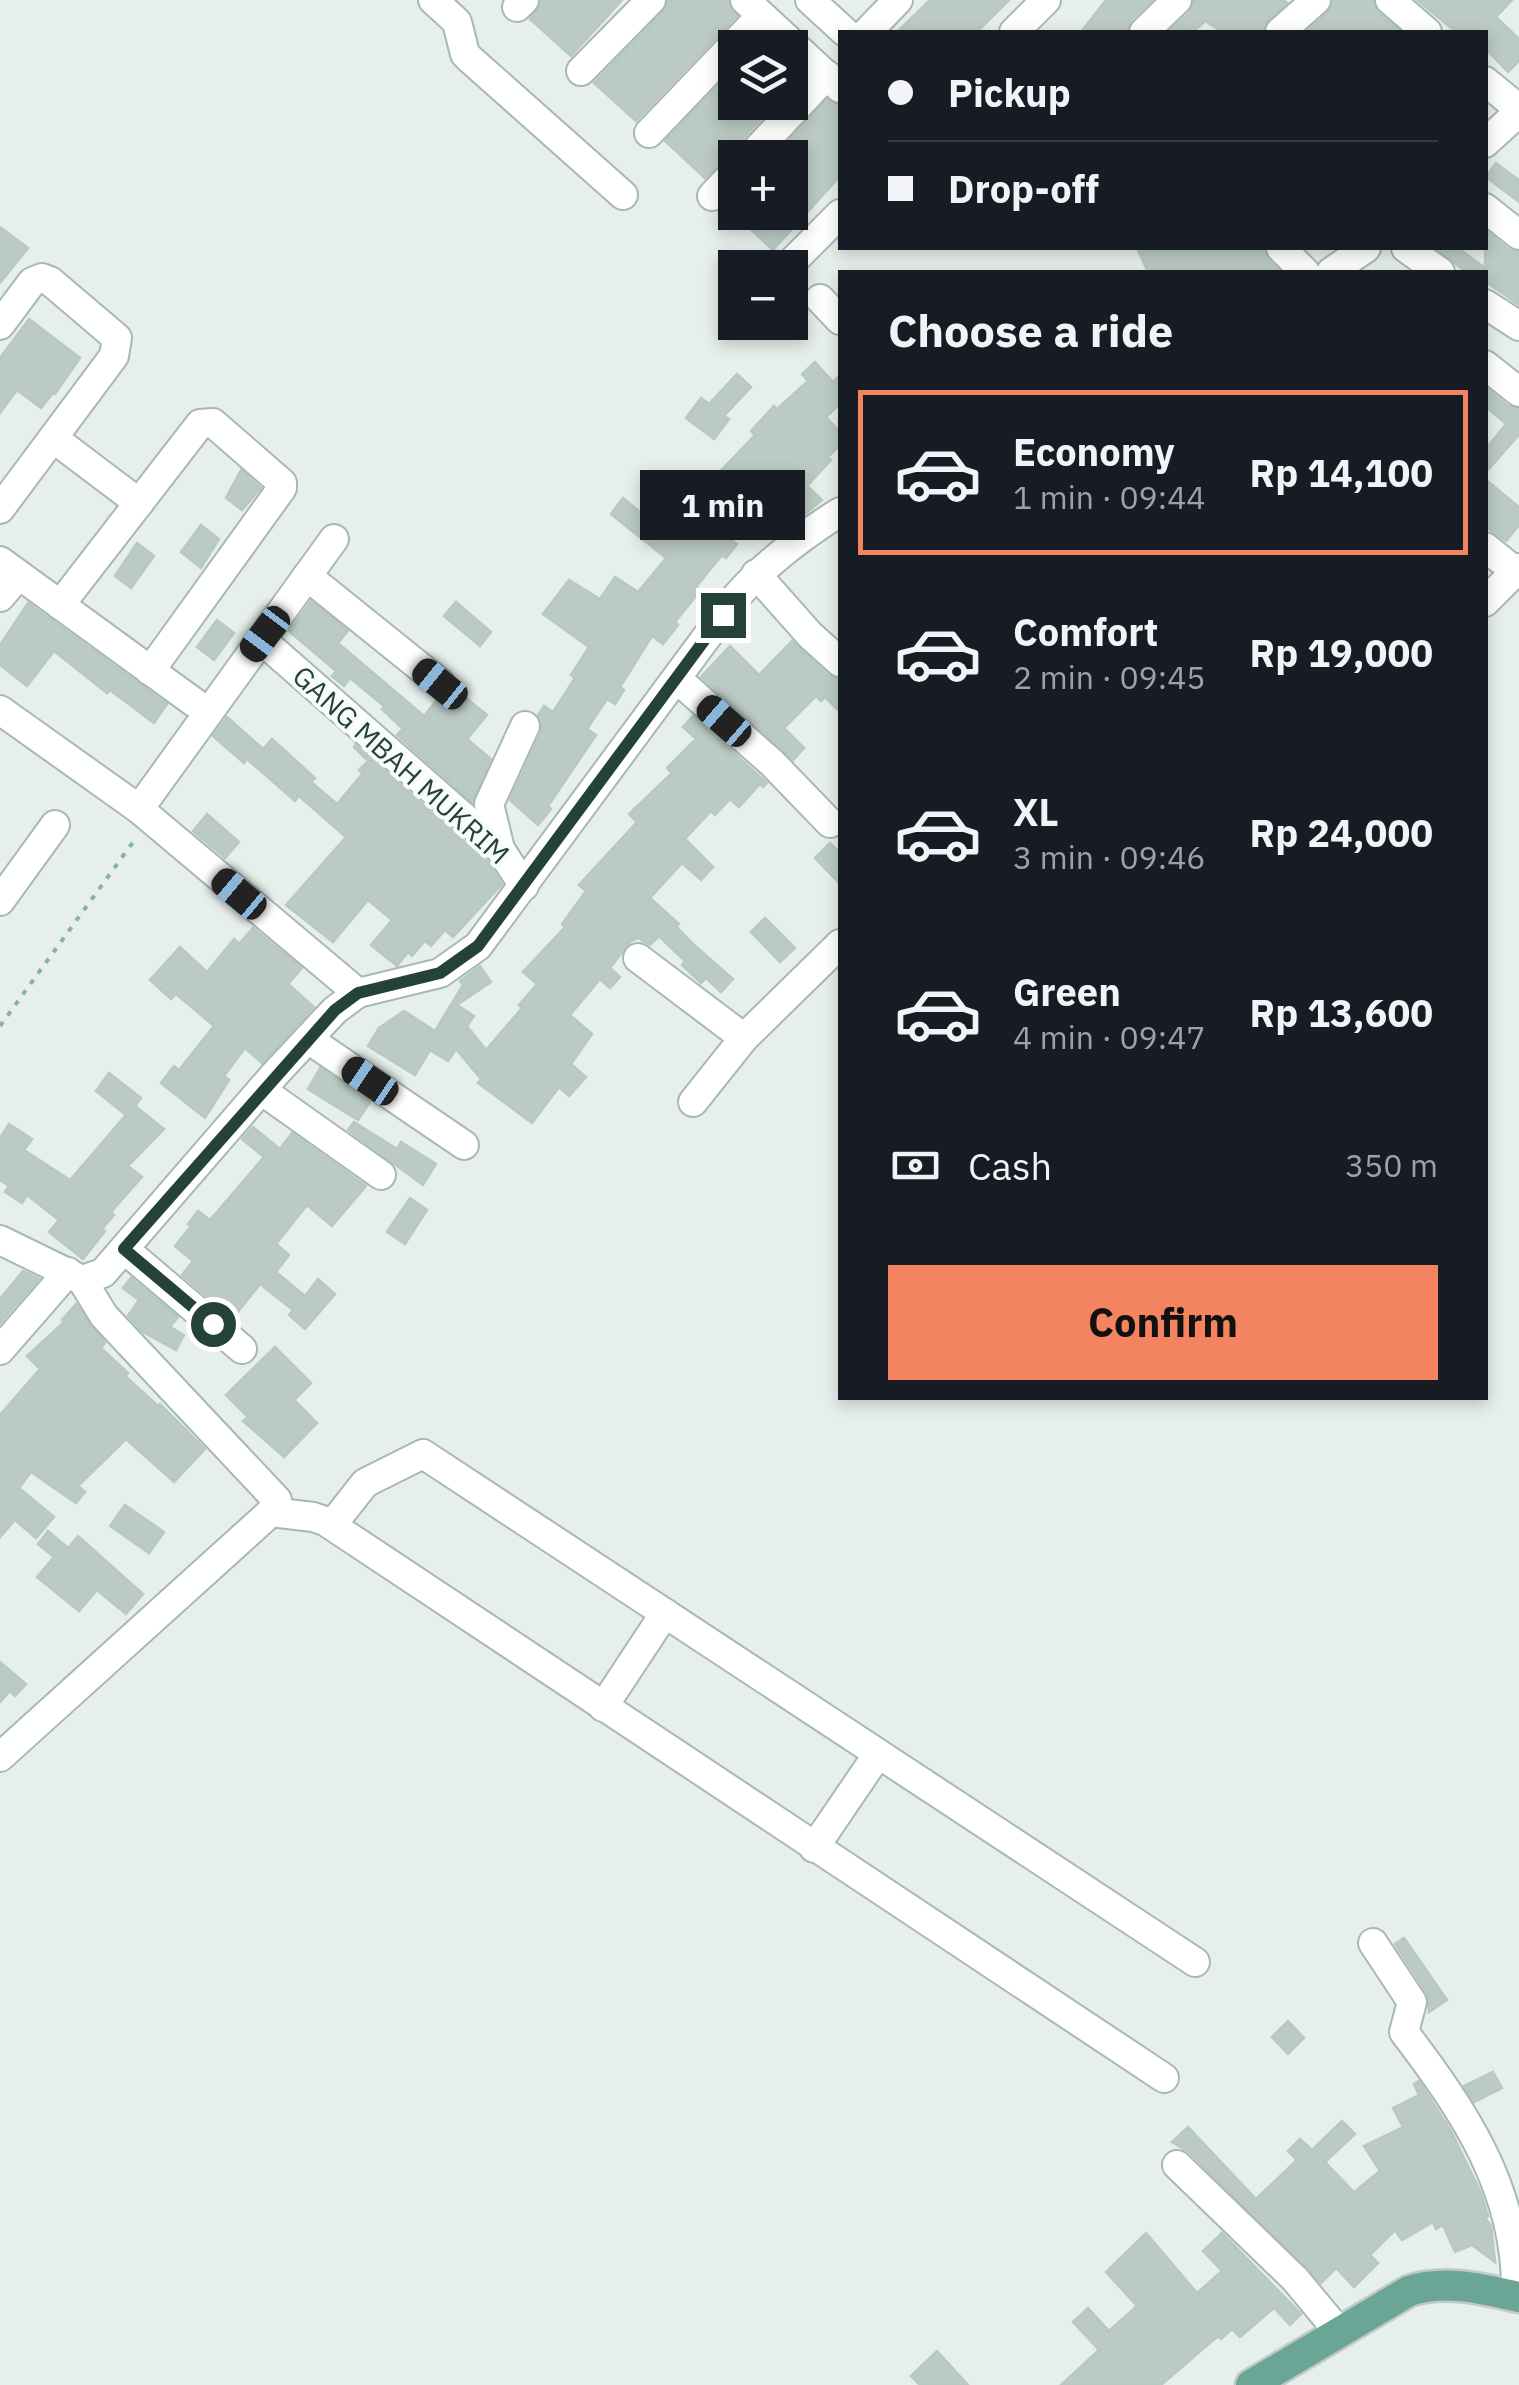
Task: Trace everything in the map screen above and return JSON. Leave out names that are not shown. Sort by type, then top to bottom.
[{"type":"main road","points":[[1266,2381],[1331,2323],[1422,2287],[1518,2289]]},
{"type":"street","points":[[434,0],[456,22],[465,54],[624,195]]},
{"type":"street","points":[[581,71],[650,0]]},
{"type":"street","points":[[810,0],[843,30]]},
{"type":"street","points":[[869,30],[898,0]]},
{"type":"street","points":[[1016,30],[1046,0]]},
{"type":"street","points":[[1146,30],[1177,0]]},
{"type":"street","points":[[1282,30],[1316,0]]},
{"type":"street","points":[[1390,0],[1421,30]]},
{"type":"street","points":[[649,132],[753,8],[833,82],[769,140]]},
{"type":"street","points":[[1488,84],[1519,110],[1488,140]]},
{"type":"street","points":[[712,196],[718,190]]},
{"type":"street","points":[[1488,210],[1519,235]]},
{"type":"street","points":[[804,250],[838,216]]},
{"type":"street","points":[[1283,250],[1303,270]]},
{"type":"street","points":[[1409,250],[1437,270]]},
{"type":"street","points":[[0,324],[32,282],[42,278],[117,338],[114,356],[0,509]]},
{"type":"street","points":[[820,298],[838,318]]},
{"type":"street","points":[[1488,306],[1519,326]]},
{"type":"street","points":[[1488,367],[1519,392]]},
{"type":"street","points":[[60,605],[200,424],[207,422],[282,483],[282,488],[150,672]]},
{"type":"street","points":[[53,438],[139,504]]},
{"type":"street","points":[[0,1350],[75,1276],[103,1273],[261,1090],[348,1000],[440,973],[478,946],[756,574],[838,513]]},
{"type":"street","points":[[144,814],[334,539]]},
{"type":"street","points":[[1488,549],[1517,570],[1488,599]]},
{"type":"street","points":[[0,597],[9,568],[194,703]]},
{"type":"street","points":[[756,574],[838,660]]},
{"type":"street","points":[[308,576],[440,684]]},
{"type":"street","name":"GANG MBAH MUKRIM","points":[[272,648],[500,849],[524,886]]},
{"type":"street","points":[[677,679],[772,763],[830,823]]},
{"type":"street","points":[[0,710],[144,814],[348,1000]]},
{"type":"street","points":[[500,849],[489,804],[525,726]]},
{"type":"street","points":[[3,891],[55,824]]},
{"type":"street","points":[[693,1102],[744,1038],[838,946]]},
{"type":"street","points":[[638,958],[744,1038]]},
{"type":"street","points":[[308,1038],[464,1145]]},
{"type":"street","points":[[261,1090],[382,1175]]},
{"type":"street","points":[[0,1240],[75,1276],[104,1316],[277,1500],[272,1512],[0,1756]]},
{"type":"street","points":[[124,1249],[242,1349]]},
{"type":"street","points":[[332,1525],[365,1482],[423,1454],[1195,1962]]},
{"type":"street","points":[[272,1512],[314,1516],[332,1525],[1164,2078]]},
{"type":"street","points":[[603,1706],[665,1613]]},
{"type":"street","points":[[814,1848],[878,1754]]},
{"type":"street","points":[[1373,1944],[1412,2002],[1404,2032],[1474,2125],[1508,2199],[1516,2229],[1518,2289]]},
{"type":"street","points":[[1177,2165],[1296,2279],[1331,2323]]},
{"type":"path","points":[[0,1026],[144,814]]},
{"type":"building","points":[[541,0],[622,0],[571,56],[530,19]]},
{"type":"building","points":[[668,0],[728,0],[737,16],[724,30],[718,30],[718,36],[636,121],[594,83],[663,12]]},
{"type":"building","points":[[930,0],[1009,0],[979,30],[899,30]]},
{"type":"building","points":[[1106,0],[1152,0],[1131,20],[1128,30],[1083,30]]},
{"type":"building","points":[[1194,0],[1287,3],[1268,20],[1264,30],[1219,30],[1205,21],[1195,30],[1171,30],[1190,12]]},
{"type":"building","points":[[1333,0],[1373,0],[1378,12],[1399,30],[1308,30],[1328,12]]},
{"type":"building","points":[[1417,0],[1512,0],[1496,17],[1519,39],[1519,61],[1508,72],[1488,51],[1488,30],[1454,30]]},
{"type":"building","points":[[718,86],[718,120],[760,120],[742,140],[718,140],[718,167],[705,178],[665,141]]},
{"type":"building","points":[[827,100],[838,104],[838,178],[808,211],[808,140],[790,140]]},
{"type":"building","points":[[1496,163],[1519,180],[1519,202],[1488,179]]},
{"type":"building","points":[[0,227],[28,248],[0,283]]},
{"type":"building","points":[[751,230],[791,230],[773,250]]},
{"type":"building","points":[[1488,232],[1508,249],[1519,252],[1519,305],[1488,283],[1488,270],[1464,270],[1438,250],[1461,250],[1485,268]]},
{"type":"building","points":[[1138,250],[1265,250],[1268,260],[1279,270],[1147,270]]},
{"type":"building","points":[[29,319],[80,358],[41,408],[17,390],[0,413],[0,358]]},
{"type":"building","points":[[815,362],[833,382],[838,377],[838,406],[826,417],[838,430],[838,447],[807,486],[822,500],[805,514],[798,508],[776,531],[756,512],[751,516],[731,540],[737,544],[726,558],[722,555],[696,587],[700,591],[675,622],[678,625],[663,644],[652,636],[620,687],[624,690],[615,704],[607,699],[587,729],[596,735],[538,825],[510,800],[541,733],[538,715],[544,706],[553,712],[589,647],[543,614],[569,580],[600,599],[615,577],[638,592],[666,558],[611,514],[623,498],[667,534],[690,503],[755,435],[751,431],[774,406],[777,409],[808,381],[802,374]]},
{"type":"building","points":[[737,374],[751,387],[724,416],[729,419],[714,439],[686,418],[701,398],[709,404]]},
{"type":"building","points":[[1488,389],[1508,406],[1519,409],[1519,435],[1488,470],[1488,446],[1506,424],[1488,409]]},
{"type":"building","points":[[241,470],[261,488],[242,510],[226,498]]},
{"type":"building","points":[[1488,481],[1519,507],[1519,525],[1506,541],[1488,528]]},
{"type":"building","points":[[201,525],[219,539],[201,568],[181,552]]},
{"type":"building","points":[[137,543],[154,556],[131,588],[115,576]]},
{"type":"building","points":[[311,601],[348,631],[338,643],[424,716],[437,700],[447,699],[456,690],[487,715],[467,739],[491,759],[472,802],[397,735],[403,729],[382,709],[384,706],[350,678],[344,686],[332,676],[336,671],[289,631]]},
{"type":"building","points":[[456,602],[491,632],[480,646],[444,616]]},
{"type":"building","points":[[28,603],[167,704],[154,723],[110,690],[107,693],[54,651],[27,686],[0,665],[0,645]]},
{"type":"building","points":[[217,620],[234,633],[214,660],[197,647]]},
{"type":"building","points":[[792,641],[828,675],[838,678],[838,710],[825,697],[821,701],[816,696],[784,728],[804,748],[793,760],[701,677],[730,646],[759,675]]},
{"type":"building","points":[[693,716],[767,783],[763,787],[760,784],[739,807],[730,799],[715,815],[711,811],[685,839],[713,867],[701,880],[682,863],[650,898],[733,979],[721,992],[706,978],[701,983],[659,936],[650,945],[638,938],[630,942],[610,968],[620,977],[610,988],[600,979],[570,1015],[592,1034],[571,1064],[586,1077],[569,1096],[559,1087],[532,1123],[478,1083],[481,1079],[456,1049],[448,1061],[430,1050],[415,1075],[368,1046],[379,1028],[404,1011],[435,1031],[463,985],[460,981],[480,966],[491,982],[457,1005],[474,1016],[467,1026],[486,1050],[537,984],[523,972],[565,927],[562,924],[586,891],[579,885],[637,822],[629,814],[672,773],[667,768],[696,739],[683,727]]},
{"type":"building","points":[[227,717],[263,749],[272,739],[337,804],[368,761],[355,745],[487,861],[502,884],[453,937],[445,930],[431,946],[425,941],[412,956],[408,952],[397,966],[371,945],[392,920],[368,900],[333,942],[286,905],[346,837],[299,796],[295,801],[247,759],[244,763],[213,736]]},
{"type":"building","points":[[207,814],[239,842],[225,858],[193,831]]},
{"type":"building","points":[[830,843],[838,851],[838,882],[815,858]]},
{"type":"building","points":[[765,918],[795,948],[780,962],[751,932]]},
{"type":"building","points":[[253,928],[302,968],[288,984],[314,1007],[262,1063],[245,1048],[224,1076],[229,1080],[205,1118],[161,1083],[174,1066],[179,1070],[214,1026],[176,994],[171,999],[150,980],[180,947],[207,972],[234,939],[239,944]]},
{"type":"building","points":[[320,1068],[370,1102],[358,1120],[308,1089]]},
{"type":"building","points":[[109,1073],[141,1098],[135,1106],[164,1129],[128,1166],[142,1177],[111,1212],[114,1215],[102,1229],[105,1231],[83,1259],[49,1232],[59,1220],[27,1195],[22,1203],[5,1192],[9,1186],[0,1180],[0,1138],[9,1124],[32,1139],[24,1150],[70,1180],[126,1115],[96,1091]]},
{"type":"building","points":[[354,1122],[397,1149],[401,1142],[436,1164],[423,1185],[348,1130]]},
{"type":"building","points":[[253,1127],[280,1149],[292,1133],[366,1186],[332,1226],[307,1205],[276,1244],[289,1255],[276,1272],[305,1296],[318,1279],[335,1294],[305,1329],[289,1315],[293,1310],[260,1284],[233,1318],[182,1275],[193,1261],[175,1246],[191,1226],[188,1224],[198,1211],[210,1220],[264,1157],[242,1139]]},
{"type":"building","points":[[410,1198],[427,1210],[405,1244],[387,1232]]},
{"type":"building","points":[[23,1271],[39,1279],[0,1323],[0,1299]]},
{"type":"building","points":[[131,1278],[178,1317],[170,1327],[184,1335],[176,1350],[143,1332],[128,1316],[139,1300],[123,1288]]},
{"type":"building","points":[[76,1304],[105,1343],[101,1348],[128,1373],[125,1376],[205,1449],[174,1482],[126,1439],[78,1486],[85,1492],[76,1503],[31,1472],[19,1488],[54,1517],[36,1538],[15,1520],[0,1537],[0,1415],[40,1369],[27,1356],[64,1322]]},
{"type":"building","points":[[275,1347],[311,1383],[294,1400],[317,1423],[284,1457],[243,1421],[248,1417],[226,1395]]},
{"type":"building","points":[[125,1505],[164,1532],[149,1553],[110,1526]]},
{"type":"building","points":[[48,1531],[68,1548],[78,1536],[143,1594],[126,1614],[97,1590],[79,1611],[37,1577],[54,1557],[38,1544]]},
{"type":"building","points":[[0,1662],[26,1684],[15,1696],[10,1691],[0,1702]]},
{"type":"building","points":[[1404,1938],[1447,2000],[1429,2012],[1427,1993],[1395,1944]]},
{"type":"building","points":[[1288,2021],[1304,2038],[1288,2054],[1272,2037]]},
{"type":"building","points":[[1493,2072],[1502,2088],[1474,2102],[1464,2086]]},
{"type":"building","points":[[1419,2081],[1451,2131],[1481,2193],[1488,2216],[1485,2218],[1491,2226],[1495,2262],[1472,2245],[1455,2252],[1443,2225],[1436,2229],[1433,2222],[1402,2240],[1395,2230],[1370,2255],[1378,2263],[1354,2287],[1336,2268],[1321,2283],[1189,2152],[1172,2142],[1188,2127],[1256,2199],[1297,2160],[1288,2151],[1300,2139],[1312,2150],[1342,2121],[1355,2134],[1325,2162],[1354,2192],[1380,2171],[1364,2146],[1403,2127],[1393,2108],[1419,2095],[1414,2084]]},
{"type":"building","points":[[1146,2233],[1197,2293],[1222,2271],[1203,2251],[1222,2233],[1301,2314],[1290,2325],[1274,2308],[1240,2337],[1232,2329],[1221,2339],[1218,2336],[1161,2385],[1061,2385],[1099,2350],[1073,2322],[1088,2308],[1109,2331],[1137,2306],[1106,2272]]},
{"type":"building","points":[[937,2351],[968,2385],[920,2385],[911,2376]]},
{"type":"route","points":[[213,1324],[124,1249],[335,1010],[358,993],[440,973],[478,946],[723,615]]}]
